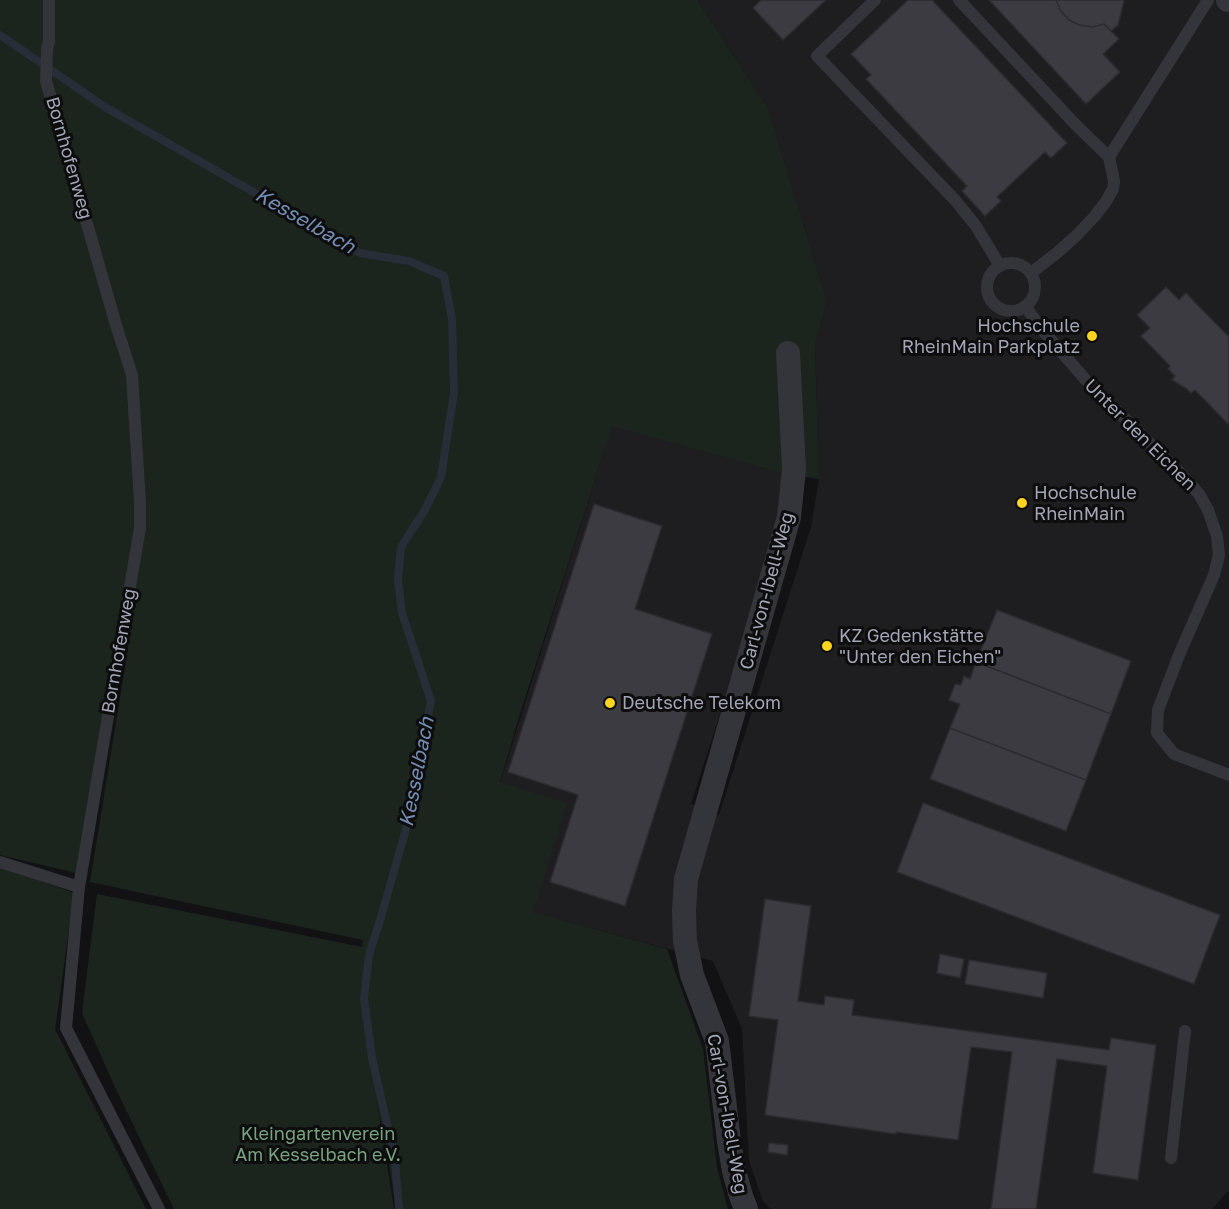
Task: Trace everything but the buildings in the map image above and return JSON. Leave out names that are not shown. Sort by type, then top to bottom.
[{"type":"street","name":"Carl-von-Ibell-Weg","points":[[746,1209],[734,1171],[717,1041],[692,975],[685,941],[684,911],[686,879],[789,517],[794,469],[788,353]]},
{"type":"lane","name":"Bornhofenweg","points":[[49,0],[46,81],[132,375],[140,502],[140,528],[79,887],[66,1028],[159,1209]]},
{"type":"lane","points":[[875,0],[817,56],[955,200],[976,226],[1000,266]]},
{"type":"lane","points":[[958,0],[1109,157],[1114,181],[1113,189],[1105,203],[1077,235],[1031,273]]},
{"type":"lane","points":[[1109,157],[1208,0]]},
{"type":"lane","points":[[1007,263],[1020,265],[1031,273],[1035,287],[1034,295],[1026,306],[1010,311],[994,305],[987,283],[994,270],[1007,263]]},
{"type":"lane","name":"Unter den Eichen","points":[[1026,306],[1044,332],[1085,379],[1184,477],[1199,494],[1208,510],[1217,536],[1219,555],[1214,575],[1158,710],[1157,733],[1174,754],[1229,775]]},
{"type":"lane","points":[[0,862],[79,887]]},
{"type":"lane","points":[[1171,1158],[1185,1031]]},
{"type":"shaded area","name":"Hochschule RheinMain","points":[[697,0],[1229,0],[1229,1190],[1212,1209],[771,1209],[763,1201],[749,1161],[742,1029],[713,961],[532,912],[566,803],[500,783],[612,425],[786,474],[786,508],[691,804],[719,815],[811,527],[819,479],[815,344],[827,302],[768,108]]},
{"type":"green space","name":"Kleingartenverein Am Kesselbach e.V.","points":[[0,0],[697,0],[768,108],[827,302],[815,344],[819,479],[786,474],[612,426],[500,782],[567,803],[533,912],[667,949],[703,1049],[717,1167],[728,1209],[396,1209],[377,1102],[394,1209],[174,1209],[82,1013],[97,894],[362,947],[363,940],[90,882],[127,655],[139,539],[76,873],[0,855]]},
{"type":"green space","points":[[0,867],[74,893],[55,1029],[146,1209],[0,1209]]},
{"type":"waterway","name":"Kesselbach","points":[[0,35],[105,107],[360,253],[409,261],[444,276],[452,319],[454,393],[441,477],[425,510],[401,547],[398,580],[402,613],[431,701],[406,829],[369,955],[364,998],[372,1058],[395,1159],[399,1209]]},
{"type":"place","name":"Hochschule RheinMain Parkplatz","points":[[1092,336]]},
{"type":"place","name":"Hochschule RheinMain","points":[[1022,503]]},
{"type":"place","name":"KZ Gedenkstätte \"Unter den Eichen\"","points":[[827,646]]},
{"type":"place","name":"Deutsche Telekom","points":[[610,703]]}]
